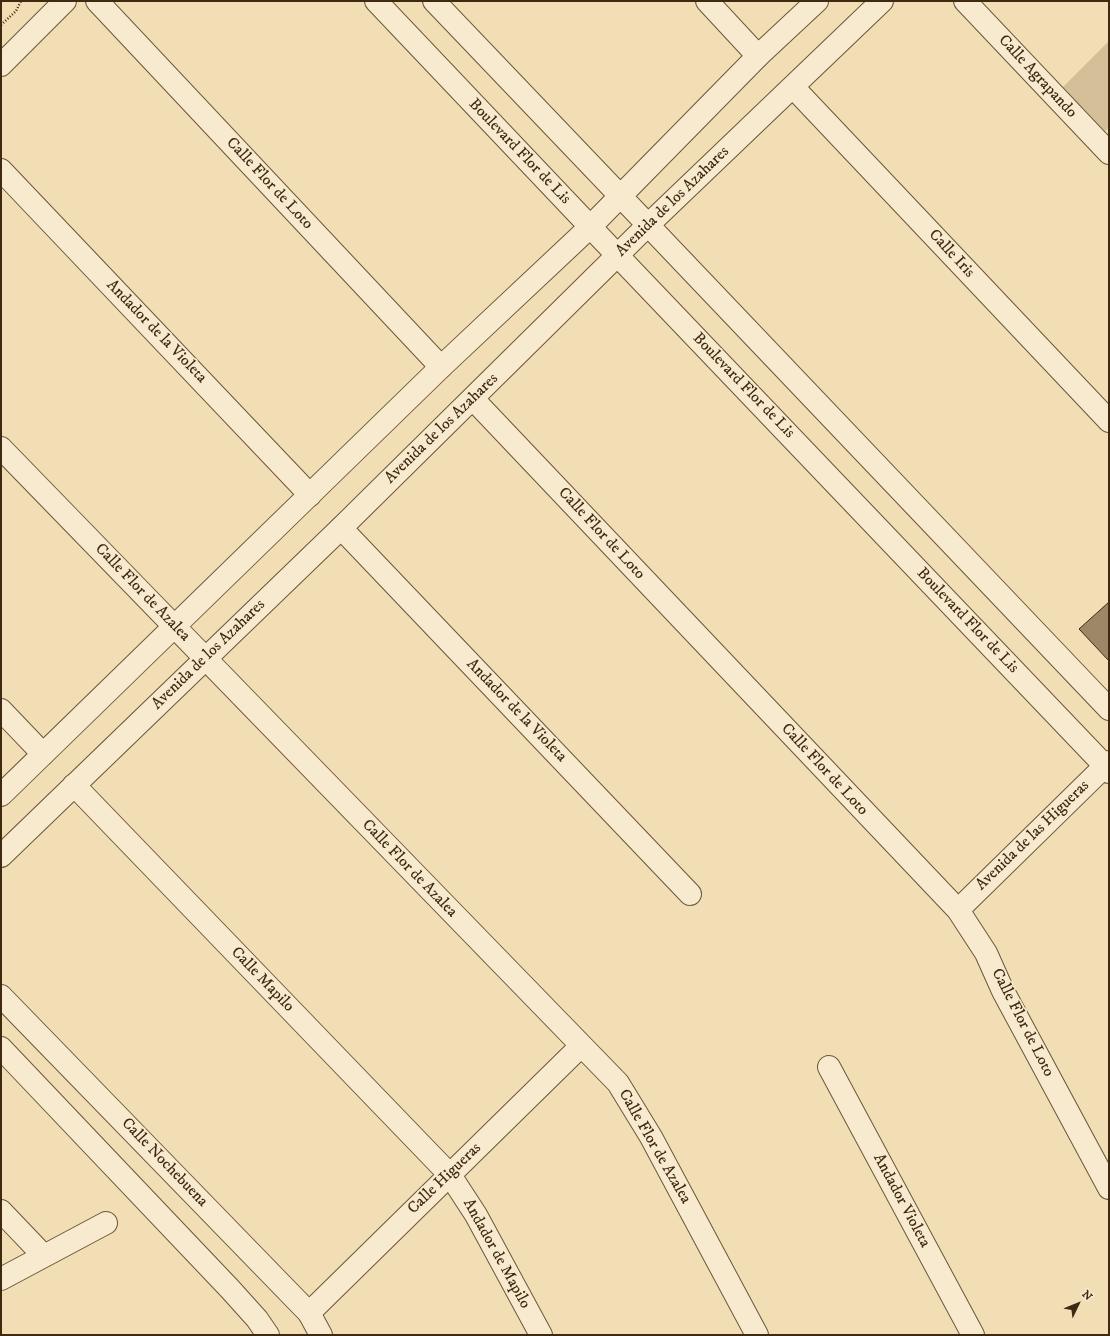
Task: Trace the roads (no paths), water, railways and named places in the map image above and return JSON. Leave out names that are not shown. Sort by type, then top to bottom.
[{"type":"street","points":[[1,65],[65,1]]},
{"type":"street","name":"Calle Flor de Loto","points":[[97,1],[441,367]]},
{"type":"street","name":"Boulevard Flor de Lis","points":[[376,1],[590,227],[1108,767]]},
{"type":"street","points":[[434,1],[1109,708]]},
{"type":"street","points":[[707,1],[758,56]]},
{"type":"street","points":[[1,795],[441,367],[590,227],[758,56],[817,1]]},
{"type":"street","name":"Avenida de los Azahares","points":[[1,856],[341,528],[648,225],[882,1]]},
{"type":"street","name":"Calle Agrapando","points":[[965,1],[1109,153]]},
{"type":"street","name":"Calle Iris","points":[[793,87],[1109,421]]},
{"type":"street","name":"Andador de la Violeta","points":[[1,170],[310,495]]},
{"type":"street","name":"Calle Flor de Loto","points":[[473,399],[958,910],[986,953],[1003,991],[1109,1188]]},
{"type":"street","name":"Calle Flor de Azalea","points":[[1,448],[618,1083],[634,1108],[757,1335]]},
{"type":"street","name":"Andador de la Violeta","points":[[341,528],[690,894]]},
{"type":"street","points":[[1,710],[43,754]]},
{"type":"street","name":"Avenida de las Higueras","points":[[958,910],[1108,767]]},
{"type":"street","name":"Calle Mapilo","points":[[74,785],[450,1175]]},
{"type":"street","name":"Calle Nochebuena","points":[[1,996],[309,1313],[321,1335]]},
{"type":"street","name":"Calle Higueras","points":[[309,1313],[581,1046]]},
{"type":"street","points":[[1,1048],[230,1289],[257,1319],[268,1335]]},
{"type":"street","name":"Andador Violeta","points":[[829,1067],[973,1335]]},
{"type":"street","name":"Andador de Mapilo","points":[[450,1175],[476,1215],[541,1335]]},
{"type":"street","points":[[1,1211],[43,1255]]},
{"type":"street","points":[[1,1279],[43,1255],[106,1223]]}]
